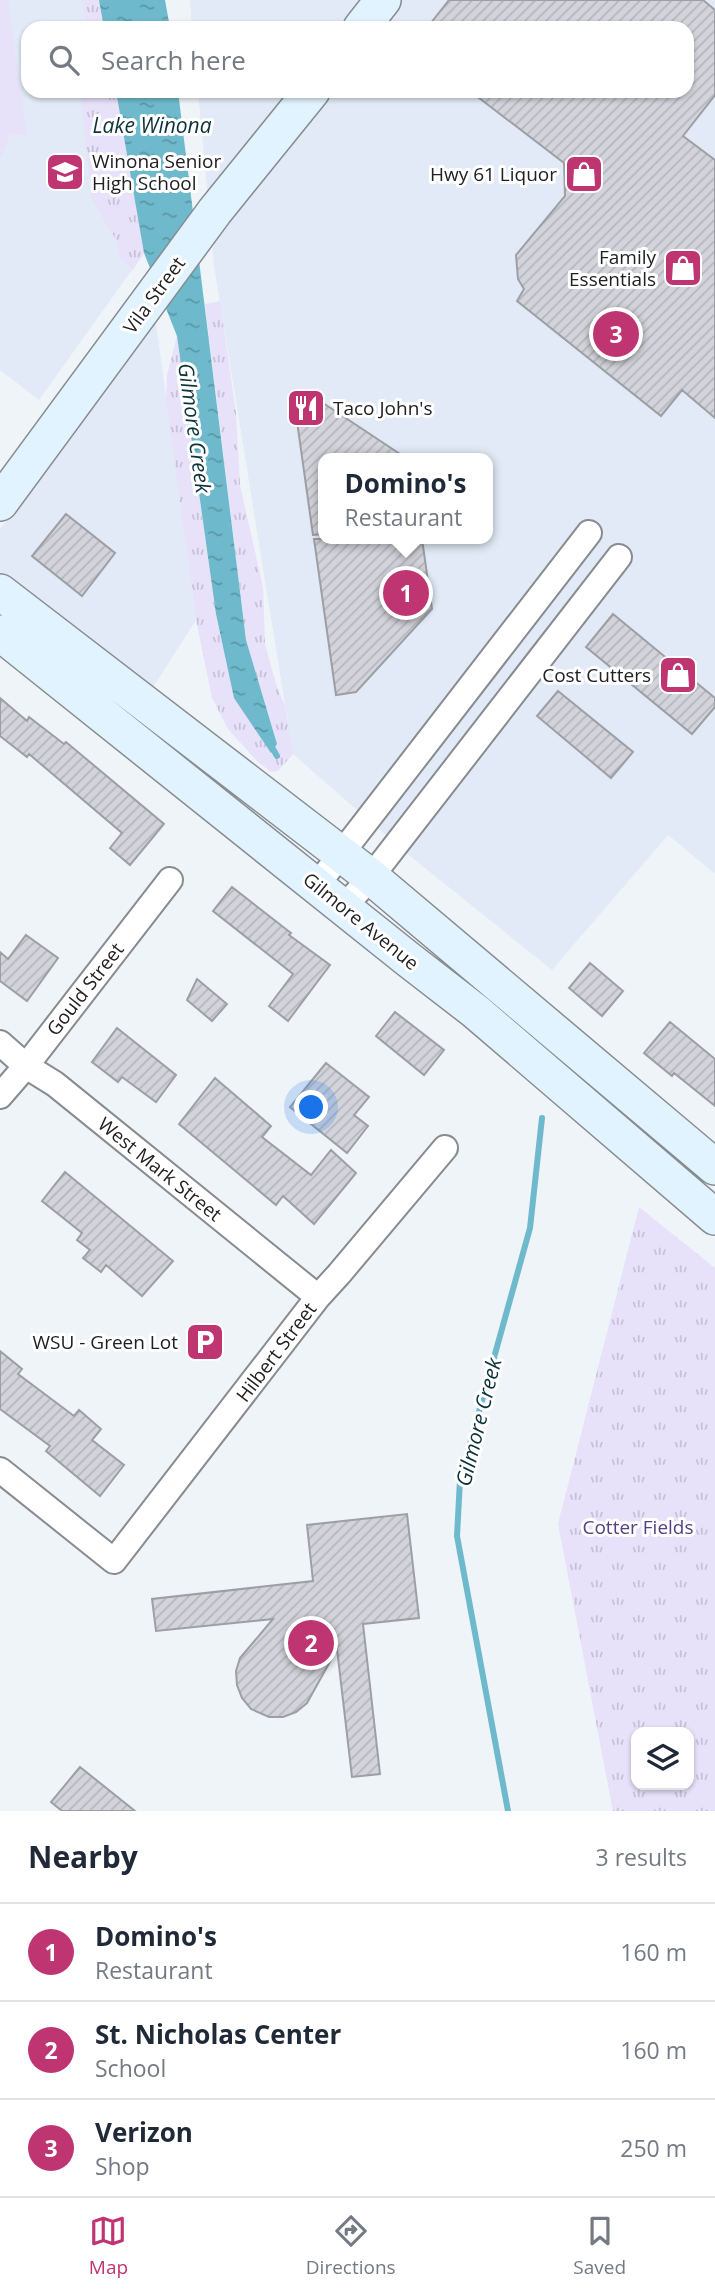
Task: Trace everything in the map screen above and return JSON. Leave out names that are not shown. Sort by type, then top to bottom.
[{"type":"street","points":[[366,21],[383,0]]},
{"type":"street","name":"Vila Street","points":[[0,503],[215,211],[306,98]]},
{"type":"street","points":[[317,885],[589,533]]},
{"type":"street","points":[[344,907],[371,877],[619,557]]},
{"type":"street","name":"Gilmore Avenue","points":[[0,592],[371,877],[715,1167]]},
{"type":"street","name":"Gilmore Avenue","points":[[0,633],[475,1011],[715,1217]]},
{"type":"street","name":"Gould Street","points":[[0,1096],[170,880]]},
{"type":"street","name":"West Mark Street","points":[[0,1043],[26,1066],[55,1084],[318,1297]]},
{"type":"street","name":"Hilbert Street","points":[[0,1470],[114,1561],[318,1297],[340,1275],[445,1148]]},
{"type":"shaded area","name":"Winona Senior High School","points":[[0,0],[99,0],[103,21],[21,21],[21,98],[117,98],[144,253],[39,400],[0,370]]},
{"type":"shaded area","points":[[190,0],[715,0],[715,874],[668,835],[552,970],[405,852],[293,754],[214,265],[199,98],[694,98],[694,21],[192,21]]},
{"type":"shaded area","points":[[156,323],[196,620],[148,695],[0,583],[0,529]]},
{"type":"green space","points":[[0,0],[8,0],[27,135],[10,135],[0,159]]},
{"type":"green space","points":[[82,0],[99,0],[103,21],[86,21]]},
{"type":"green space","points":[[81,98],[117,98],[144,253],[133,270],[120,258],[118,243],[92,200]]},
{"type":"green space","points":[[220,301],[236,413],[240,485],[263,587],[265,644],[285,706],[293,754],[278,771],[271,772],[257,761],[228,729],[212,698],[196,620],[166,400],[167,375],[177,336],[216,614],[234,697],[271,752],[277,744],[246,640],[205,304]]},
{"type":"green space","name":"Cotter Fields","points":[[639,1207],[715,1268],[715,1811],[613,1811],[558,1524]]},
{"type":"water","points":[[99,0],[165,0],[169,21],[103,21]]},
{"type":"water","name":"Lake Winona","points":[[117,98],[179,98],[246,640],[277,744],[271,753],[234,698],[216,614],[177,336],[144,253]]},
{"type":"building","points":[[449,0],[703,0],[715,10],[715,95],[683,136],[715,160],[715,418],[682,390],[661,416],[517,301],[524,289],[518,279],[516,255],[565,196],[564,163],[479,98],[694,98],[694,21],[432,21]]},
{"type":"building","points":[[314,397],[398,453],[318,453],[318,535],[313,535],[294,400]]},
{"type":"building","points":[[66,514],[115,553],[82,596],[32,556]]},
{"type":"building","points":[[314,539],[318,539],[318,544],[423,544],[432,609],[356,692],[336,695]]},
{"type":"building","points":[[613,614],[715,698],[715,707],[692,734],[586,647]]},
{"type":"building","points":[[558,691],[633,752],[611,778],[537,716]]},
{"type":"building","points":[[0,698],[27,721],[29,717],[64,744],[66,742],[164,824],[130,865],[110,848],[122,833],[29,754],[27,757],[0,736]]},
{"type":"building","points":[[232,887],[330,965],[288,1021],[269,1006],[293,974],[213,911]]},
{"type":"building","points":[[26,935],[58,958],[27,1001],[0,981],[0,952],[8,959]]},
{"type":"building","points":[[590,963],[623,991],[602,1016],[569,988]]},
{"type":"building","points":[[197,979],[227,1004],[212,1021],[187,1000]]},
{"type":"building","points":[[395,1012],[444,1050],[424,1075],[376,1036]]},
{"type":"building","points":[[670,1022],[715,1059],[715,1106],[644,1053]]},
{"type":"building","points":[[117,1028],[176,1075],[156,1102],[122,1077],[118,1082],[92,1062]]},
{"type":"building","points":[[326,1063],[369,1097],[354,1115],[368,1126],[347,1153],[290,1107]]},
{"type":"building","points":[[215,1078],[271,1126],[262,1137],[311,1175],[331,1150],[356,1173],[314,1224],[283,1196],[276,1205],[179,1124]]},
{"type":"building","points":[[65,1172],[173,1261],[142,1296],[106,1265],[101,1272],[83,1258],[90,1250],[77,1240],[82,1233],[42,1201]]},
{"type":"building","points":[[0,1351],[22,1369],[18,1374],[74,1416],[79,1410],[101,1429],[92,1440],[124,1465],[100,1496],[46,1451],[50,1446],[0,1409]]},
{"type":"building","points":[[407,1514],[419,1618],[363,1624],[380,1774],[352,1777],[337,1649],[307,1703],[296,1712],[283,1717],[269,1717],[251,1709],[242,1698],[236,1671],[240,1658],[273,1619],[156,1631],[152,1599],[313,1581],[307,1525]]},
{"type":"building","points":[[80,1767],[135,1811],[62,1811],[51,1802]]},
{"type":"waterway","name":"Gilmore Creek","points":[[269,742],[277,756]]},
{"type":"waterway","name":"Gilmore Creek","points":[[508,1811],[457,1536],[460,1480],[530,1228],[542,1118]]},
{"type":"place","name":"Winona Senior High School","points":[[65,172]]},
{"type":"place","name":"Hwy 61 Liquor","points":[[584,174]]},
{"type":"place","name":"Family Essentials","points":[[683,268]]},
{"type":"place","name":"Verizon","points":[[616,334]]},
{"type":"place","name":"Taco John's","points":[[306,408]]},
{"type":"place","name":"Domino's","points":[[406,593]]},
{"type":"place","name":"Cost Cutters","points":[[678,675]]},
{"type":"place","name":"WSU - Green Lot","points":[[205,1342]]},
{"type":"place","name":"St. Nicholas Center","points":[[311,1643]]}]
